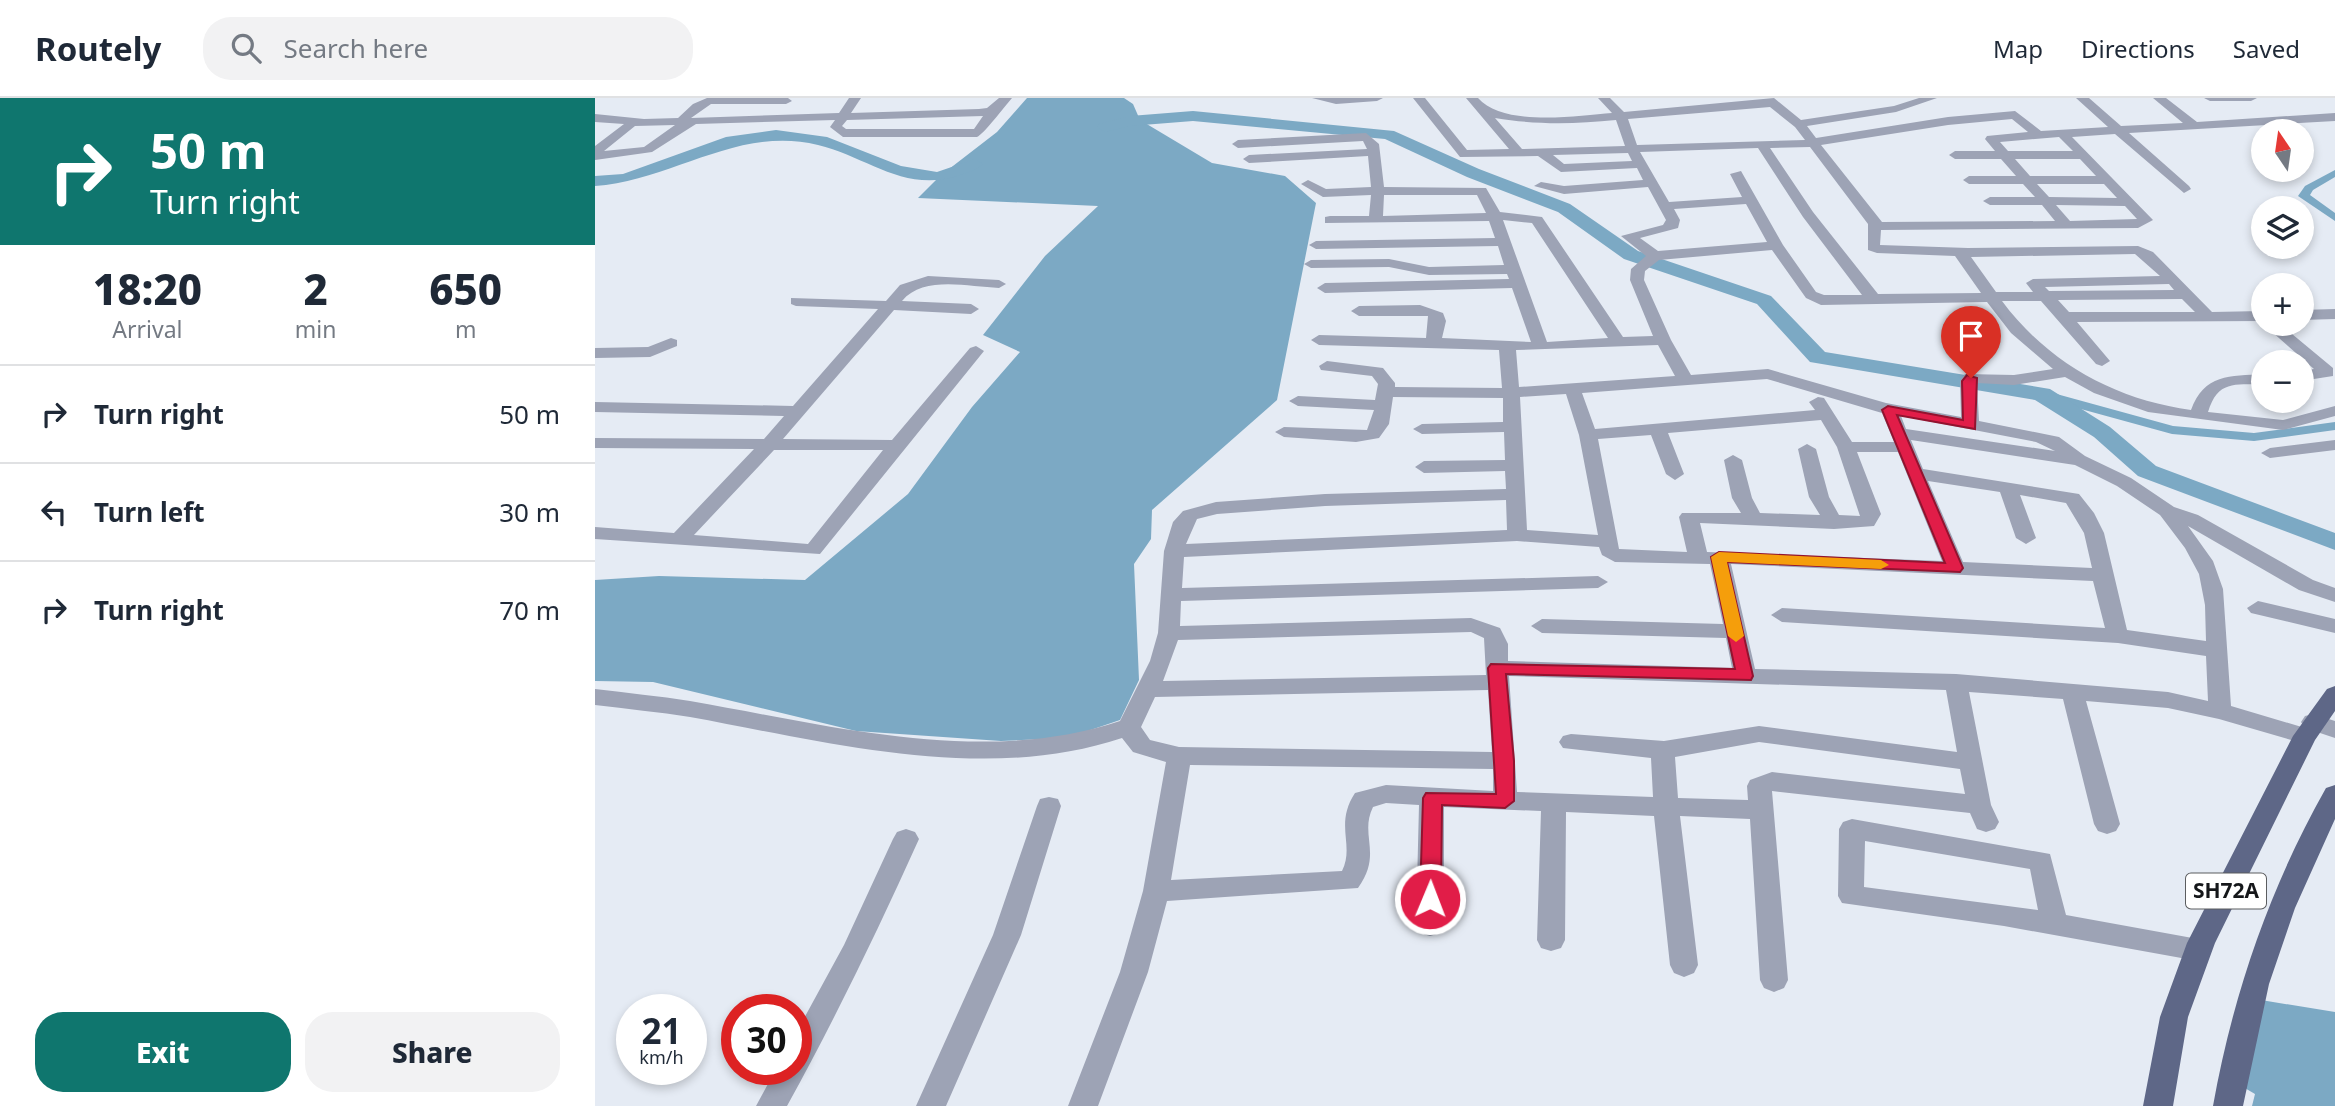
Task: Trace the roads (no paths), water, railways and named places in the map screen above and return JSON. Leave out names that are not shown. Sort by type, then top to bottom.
[{"type":"main road","name":"SH72A","points":[[2158,1106],[2173,1017],[2198,950],[2253,835],[2318,730],[2335,694]]},
{"type":"main road","name":"SH72A","points":[[2228,1106],[2236,1048],[2256,973],[2290,883],[2335,794]]},
{"type":"street","points":[[855,98],[836,127],[843,133],[966,133],[982,129],[991,111],[1006,98]]},
{"type":"street","points":[[1318,98],[1336,101],[1377,98]]},
{"type":"street","points":[[1419,98],[1464,154],[1541,152],[1621,116],[1770,101],[1799,124],[1875,225],[1873,247],[1877,249],[1967,252],[2129,249],[2148,256],[2207,315]]},
{"type":"street","points":[[1472,98],[1518,153]]},
{"type":"street","points":[[1604,98],[1621,116],[1632,149],[1673,225],[1628,236],[1650,259]]},
{"type":"street","points":[[1799,124],[1896,108],[1931,98]]},
{"type":"street","points":[[2082,98],[2184,188]]},
{"type":"street","points":[[2159,98],[2195,126]]},
{"type":"street","points":[[2210,98],[2251,98]]},
{"type":"street","points":[[595,154],[656,147],[687,120],[697,106],[709,101],[786,100]]},
{"type":"street","points":[[595,118],[622,117],[639,121],[991,111]]},
{"type":"street","points":[[1664,111],[1688,147]]},
{"type":"street","points":[[1484,112],[1527,120],[1572,136],[1632,149],[1811,143],[2011,111],[2038,135]]},
{"type":"street","points":[[2066,225],[1991,137],[2335,117]]},
{"type":"street","points":[[595,154],[628,125],[639,121]]},
{"type":"street","points":[[1875,225],[2141,224],[2146,220],[2063,134]]},
{"type":"street","points":[[1238,144],[1357,136],[1371,139],[1378,191],[1375,220]]},
{"type":"street","points":[[1762,145],[1808,214],[1874,300]]},
{"type":"street","points":[[1249,159],[1374,152]]},
{"type":"street","points":[[1541,152],[1561,168],[1641,164]]},
{"type":"street","points":[[1955,155],[2084,155]]},
{"type":"street","points":[[1736,174],[1776,245],[1815,298],[1874,300],[2185,293]]},
{"type":"street","points":[[1969,180],[2109,180]]},
{"type":"street","points":[[1541,186],[1564,190],[1652,183]]},
{"type":"street","points":[[1308,184],[1323,193],[1472,189],[1487,196],[1541,347]]},
{"type":"street","points":[[1665,206],[1750,200]]},
{"type":"street","points":[[1990,201],[2131,202]]},
{"type":"street","points":[[1330,220],[1515,216],[1537,220],[1619,343]]},
{"type":"street","points":[[1316,245],[1504,242]]},
{"type":"street","points":[[1685,379],[1663,340],[1637,280],[1637,269],[1650,259],[1776,245]]},
{"type":"street","points":[[1967,252],[1962,256],[2015,327],[2066,372],[2133,402],[2198,416],[2283,425],[2335,411]]},
{"type":"street","points":[[1311,264],[1389,263],[1429,271],[1516,276]]},
{"type":"street","points":[[1325,288],[1516,276]]},
{"type":"street","points":[[2102,361],[2033,282],[2170,279]]},
{"type":"street","points":[[680,538],[769,444],[905,288],[920,281],[999,284]]},
{"type":"street","points":[[796,301],[971,310]]},
{"type":"street","points":[[1359,311],[1420,310],[1435,313],[1438,321],[1433,344]]},
{"type":"street","points":[[2314,315],[2335,314]]},
{"type":"street","points":[[2065,317],[2251,316]]},
{"type":"street","points":[[2285,336],[2331,374]]},
{"type":"street","points":[[1319,340],[1541,347],[1663,340]]},
{"type":"street","points":[[595,353],[650,352],[671,343]]},
{"type":"street","points":[[1507,345],[1517,535]]},
{"type":"street","points":[[595,533],[813,550],[976,351]]},
{"type":"street","points":[[1284,432],[1356,437],[1373,434],[1380,425],[1387,383],[1377,372],[1327,366]]},
{"type":"street","points":[[1970,426],[1969,385],[1977,377],[2027,379],[2066,372]]},
{"type":"street","points":[[1298,401],[1511,393],[1767,374],[1888,410],[2053,440],[2079,460],[2124,482],[2167,511],[2191,519],[2306,585],[2335,595]]},
{"type":"street","points":[[2198,416],[2205,391],[2211,385],[2251,380]]},
{"type":"street","points":[[1745,676],[1735,631],[1708,558],[1689,517],[1859,524],[1871,519],[1846,447],[1804,383]]},
{"type":"street","points":[[1572,387],[1588,435],[1609,551],[1615,556],[2102,575]]},
{"type":"street","points":[[595,407],[798,411]]},
{"type":"street","points":[[1888,410],[1955,568]]},
{"type":"street","points":[[1588,435],[1826,414]]},
{"type":"street","points":[[1422,429],[1513,427]]},
{"type":"street","points":[[1657,427],[1675,474]]},
{"type":"street","points":[[1846,447],[1902,440],[2079,460]]},
{"type":"street","points":[[595,443],[897,445]]},
{"type":"street","points":[[2270,453],[2335,444]]},
{"type":"street","points":[[1807,449],[1819,497],[1834,523]]},
{"type":"street","points":[[1733,460],[1742,498],[1754,519]]},
{"type":"street","points":[[1424,467],[1514,465]]},
{"type":"street","points":[[1916,472],[2060,494],[2078,503],[2100,555],[2102,575],[2118,636]]},
{"type":"street","points":[[2007,486],[2027,538]]},
{"type":"street","points":[[1505,761],[1179,756],[1147,751],[1132,739],[1129,727],[1149,689],[1169,634],[1174,551],[1183,522],[1190,515],[1216,508],[1325,500],[1515,494]]},
{"type":"street","points":[[2167,511],[2200,555],[2212,577],[2216,596],[2220,711]]},
{"type":"street","points":[[1174,551],[1517,535],[1609,542]]},
{"type":"street","points":[[1171,595],[1598,582]]},
{"type":"street","points":[[2258,608],[2335,626]]},
{"type":"street","points":[[1782,615],[2118,636],[2217,650]]},
{"type":"street","points":[[1169,634],[1471,625],[1485,627],[1494,633],[1505,761],[1505,801]]},
{"type":"street","points":[[1542,626],[1735,631]]},
{"type":"street","points":[[1149,689],[1497,675],[1745,676],[1956,682],[2168,700],[2318,730]]},
{"type":"street","points":[[1773,980],[1759,786],[1772,781],[1983,813],[1956,682]]},
{"type":"street","points":[[2072,692],[2107,824]]},
{"type":"street","points":[[595,697],[700,710],[845,739],[956,748],[1048,748],[1084,742],[1129,727]]},
{"type":"street","points":[[1571,742],[1663,749],[1695,746],[1737,733],[1759,734],[1971,762]]},
{"type":"street","points":[[1663,749],[1666,808],[1684,965]]},
{"type":"street","points":[[1083,1106],[1134,972],[1156,891],[1179,756]]},
{"type":"street","points":[[1156,891],[1349,881],[1357,874],[1360,864],[1357,816],[1360,804],[1375,795],[1762,810]]},
{"type":"street","points":[[1430,925],[1432,798]]},
{"type":"street","points":[[1551,940],[1554,803]]},
{"type":"street","points":[[931,1106],[1007,936],[1049,806]]},
{"type":"street","points":[[2055,925],[2041,861],[1851,829],[1851,896],[2004,915],[2055,925],[2198,950]]},
{"type":"street","points":[[812,1032],[856,949],[906,839]]},
{"type":"street","points":[[771,1106],[783,1085]]},
{"type":"water","points":[[1027,98],[1124,98],[1133,104],[1140,120],[1212,163],[1285,176],[1316,203],[1277,400],[1152,510],[1151,539],[1134,564],[1139,680],[1120,720],[1067,738],[1001,741],[856,731],[653,682],[595,681],[595,580],[659,576],[805,580],[908,494],[972,407],[1020,352],[983,335],[1045,256],[1098,206],[918,198],[940,176],[997,132]]},
{"type":"water","points":[[2261,1000],[2335,1012],[2335,1106],[2252,1106],[2255,1094],[2243,1087]]},
{"type":"waterway","points":[[1105,127],[1130,121],[1193,116],[1388,134],[1473,173],[1564,208],[1631,255],[1764,300],[1818,357],[2042,394],[2102,432],[2147,471],[2335,542]]},
{"type":"waterway","points":[[595,181],[625,179],[732,140],[776,135],[821,140],[897,171],[938,177],[975,164]]},
{"type":"waterway","points":[[2335,173],[2309,188],[2304,196],[2335,218]]},
{"type":"waterway","points":[[2042,394],[2172,430],[2254,437],[2335,426]]}]
